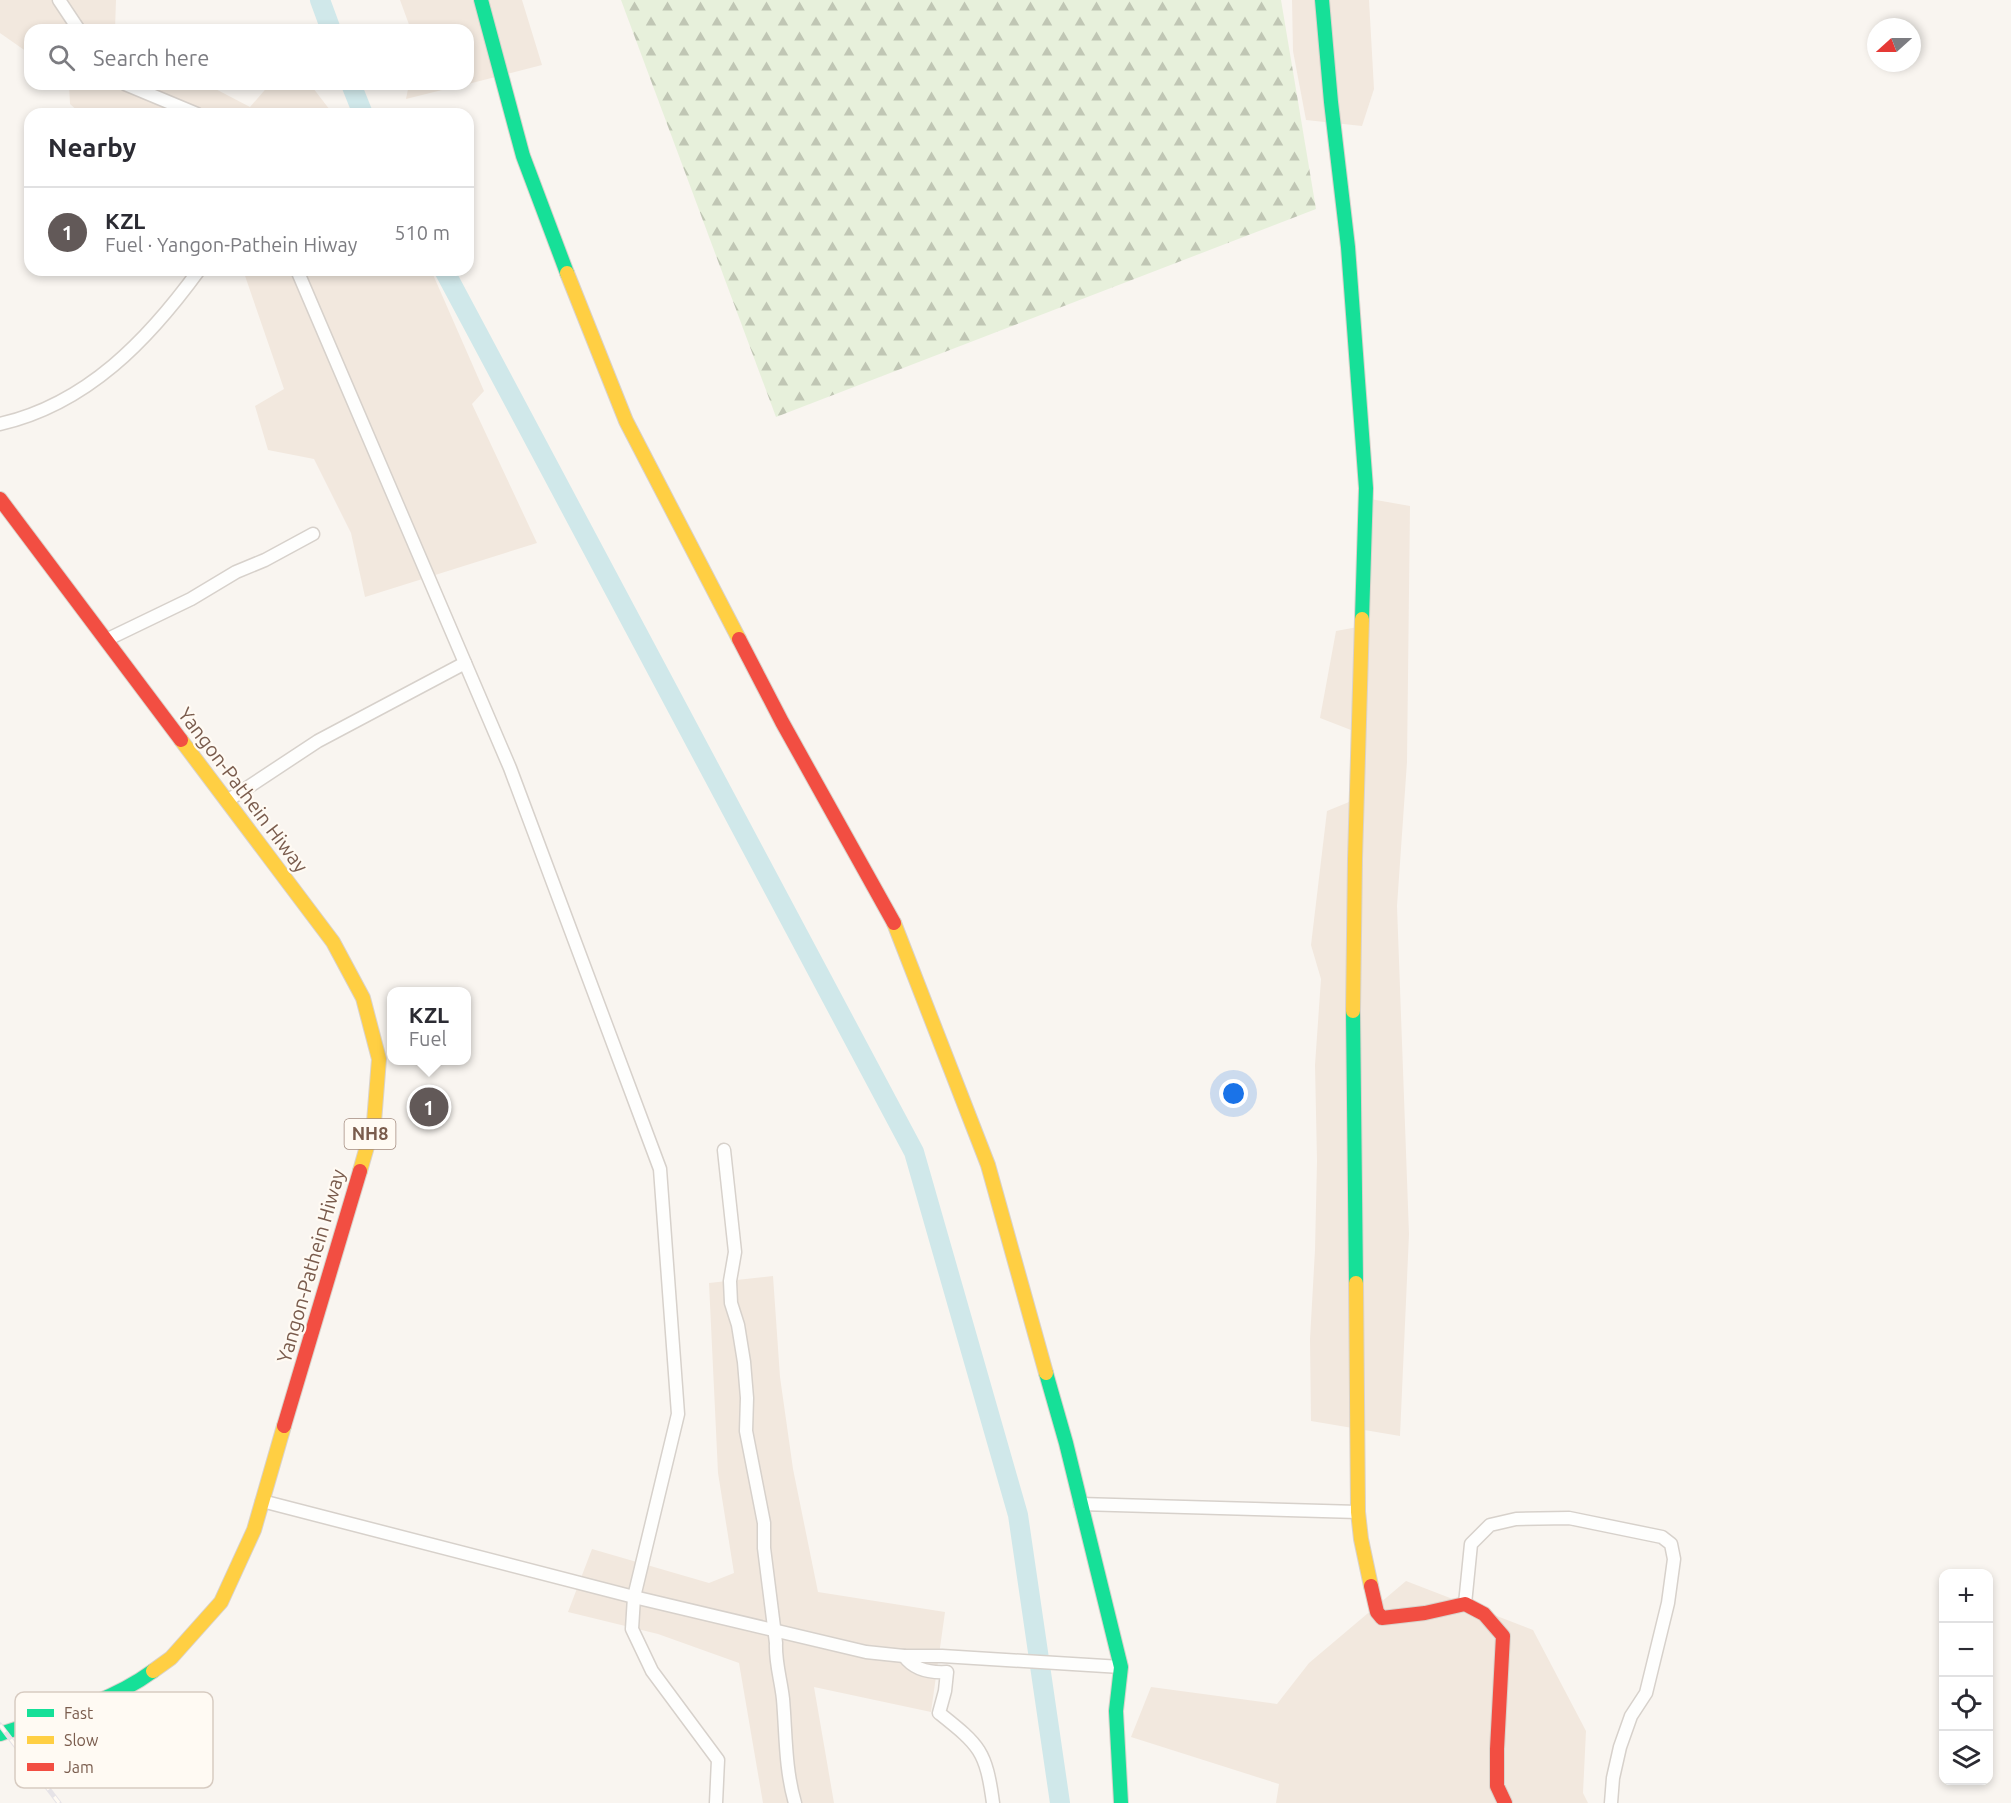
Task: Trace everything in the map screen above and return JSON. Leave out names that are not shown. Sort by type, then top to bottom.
[{"type":"main road","points":[[481,0],[524,156],[592,338],[626,421],[783,722],[895,926],[988,1165],[1063,1432],[1116,1667],[1121,1803]]},
{"type":"main road","points":[[1322,0],[1348,247],[1366,488],[1354,870],[1353,1034],[1358,1512],[1377,1612],[1382,1618],[1425,1613],[1465,1604],[1484,1614],[1503,1636],[1497,1786],[1505,1803]]},
{"type":"main road","name":"Yangon-Pathein Hiway","points":[[0,499],[333,942],[363,998],[379,1059],[374,1122],[254,1530],[221,1602],[171,1658],[134,1685],[119,1692]]},
{"type":"main road","name":"Yangon-Pathein Hiway","points":[[0,1734],[15,1729]]},
{"type":"street","points":[[58,0],[75,24]]},
{"type":"street","points":[[139,90],[183,108]]},
{"type":"street","points":[[0,424],[37,412],[96,380],[155,327],[194,276]]},
{"type":"street","points":[[300,276],[510,768],[660,1169],[678,1414],[634,1597],[632,1629],[652,1671],[718,1760],[716,1803]]},
{"type":"street","points":[[106,640],[191,600],[236,572],[265,560],[313,534]]},
{"type":"street","points":[[227,801],[318,741],[465,663]]},
{"type":"street","points":[[724,1150],[735,1252],[730,1281],[731,1303],[738,1325],[744,1362],[747,1398],[746,1431],[764,1523],[764,1548],[775,1658],[781,1679],[787,1764],[795,1803]]},
{"type":"street","points":[[262,1501],[634,1597],[866,1652],[1116,1667]]},
{"type":"street","points":[[1080,1504],[1358,1512]]},
{"type":"street","points":[[1465,1604],[1471,1544],[1490,1525],[1516,1519],[1569,1518],[1662,1537],[1671,1544],[1674,1559],[1668,1603],[1646,1693],[1631,1716],[1620,1747],[1613,1778],[1611,1803]]},
{"type":"street","points":[[904,1656],[910,1664],[921,1670],[947,1672],[939,1713],[972,1739],[983,1755],[990,1779],[993,1803]]},
{"type":"shaded area","points":[[0,0],[116,0],[115,24],[24,24],[24,50],[0,33]]},
{"type":"shaded area","points":[[400,0],[522,0],[542,65],[474,82],[474,24],[409,24]]},
{"type":"shaded area","points":[[1292,0],[1369,0],[1374,89],[1362,126],[1306,120],[1293,51]]},
{"type":"shaded area","points":[[69,90],[217,90],[250,107],[265,90],[315,90],[328,108],[74,108],[70,104]]},
{"type":"shaded area","points":[[408,90],[442,90],[406,99]]},
{"type":"shaded area","points":[[245,276],[434,276],[484,391],[472,404],[537,543],[365,597],[351,533],[314,459],[268,450],[255,406],[284,389]]},
{"type":"shaded area","points":[[1359,497],[1410,506],[1407,762],[1397,906],[1409,1234],[1400,1436],[1311,1421],[1310,1339],[1317,1161],[1315,1065],[1321,979],[1311,945],[1327,811],[1349,802],[1351,730],[1320,718],[1336,631],[1363,626]]},
{"type":"shaded area","points":[[773,1276],[780,1377],[793,1469],[818,1592],[945,1612],[931,1712],[814,1687],[834,1803],[763,1803],[739,1663],[658,1634],[568,1612],[592,1549],[709,1583],[734,1573],[718,1473],[709,1283]]},
{"type":"shaded area","points":[[1406,1581],[1533,1630],[1586,1731],[1583,1793],[1588,1803],[1276,1803],[1279,1784],[1131,1737],[1151,1687],[1277,1704],[1309,1663]]},
{"type":"green space","points":[[621,0],[1281,0],[1316,209],[776,417]]},
{"type":"waterway","points":[[320,0],[329,24]]},
{"type":"waterway","points":[[353,90],[361,108]]},
{"type":"waterway","points":[[447,276],[914,1152],[1018,1515],[1060,1803]]},
{"type":"railway","points":[[0,1725],[15,1745]]},
{"type":"railway","points":[[48,1788],[59,1803]]},
{"type":"traffic: fast","points":[[481,0],[523,156],[567,273]]},
{"type":"traffic: fast","points":[[1322,0],[1348,247],[1366,488],[1362,619]]},
{"type":"traffic: fast","points":[[1353,1011],[1356,1283]]},
{"type":"traffic: fast","points":[[1046,1373],[1066,1443],[1121,1667],[1116,1711],[1121,1803]]},
{"type":"traffic: fast","points":[[117,1692],[153,1671]]},
{"type":"traffic: fast","points":[[0,1734],[15,1729]]},
{"type":"traffic: slow","points":[[567,273],[626,421],[739,639]]},
{"type":"traffic: slow","points":[[1353,1011],[1362,619]]},
{"type":"traffic: slow","points":[[181,740],[333,942],[363,998],[379,1059],[374,1122],[360,1171]]},
{"type":"traffic: slow","points":[[894,923],[988,1165],[1046,1373]]},
{"type":"traffic: slow","points":[[1356,1283],[1358,1512],[1371,1586]]},
{"type":"traffic: slow","points":[[153,1671],[171,1658],[221,1602],[254,1530],[284,1426]]},
{"type":"traffic: jam","points":[[0,499],[181,740]]},
{"type":"traffic: jam","points":[[739,639],[782,722],[894,923]]},
{"type":"traffic: jam","points":[[284,1426],[360,1171]]},
{"type":"traffic: jam","points":[[1371,1586],[1377,1612],[1382,1618],[1425,1613],[1465,1604],[1484,1614],[1503,1636],[1497,1786],[1505,1803]]},
{"type":"place","name":"KZL","points":[[429,1107]]}]
